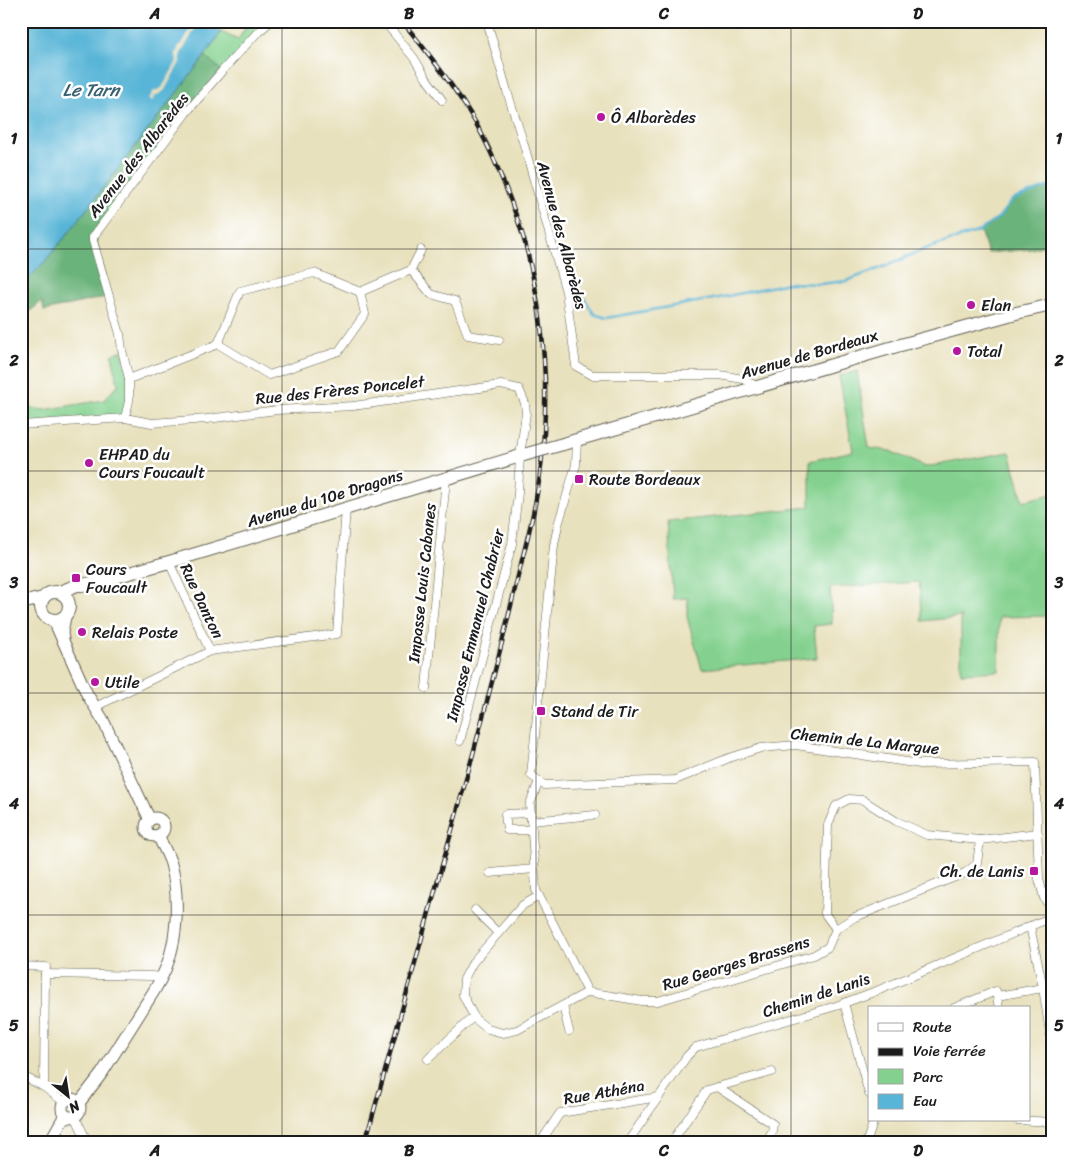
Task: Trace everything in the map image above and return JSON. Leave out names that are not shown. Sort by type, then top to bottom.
[{"type":"main road","name":"Avenue de Bordeaux","points":[[577,439],[756,386],[1016,313],[1052,305]]},
{"type":"main road","name":"Avenue du 10e Dragons","points":[[60,592],[77,585],[98,582],[169,562],[577,439]]},
{"type":"main road","points":[[21,609],[30,609],[60,620],[65,617],[70,603],[82,585]]},
{"type":"main road","points":[[21,603],[43,598],[49,593],[60,592],[67,597],[70,603]]},
{"type":"main road","points":[[43,598],[41,604],[47,616]]},
{"type":"street","name":"Avenue des Albarèdes","points":[[125,418],[129,401],[129,379],[120,334],[93,237],[186,113],[256,34],[271,21]]},
{"type":"street","points":[[384,21],[414,58],[442,100]]},
{"type":"street","name":"Avenue des Albarèdes","points":[[487,21],[566,292],[576,366],[592,375],[720,375],[743,379],[756,386]]},
{"type":"street","points":[[129,379],[218,344],[240,291],[314,273],[360,292],[411,270],[421,250]]},
{"type":"street","points":[[411,270],[431,294],[455,301],[468,335],[499,340]]},
{"type":"street","points":[[218,344],[269,375],[339,351],[365,314],[360,292]]},
{"type":"street","name":"Rue des Frères Poncelet","points":[[125,418],[152,423],[207,419],[277,410],[353,406],[501,385],[519,389],[525,403],[524,455]]},
{"type":"street","points":[[21,425],[125,418]]},
{"type":"street","points":[[539,896],[523,905],[473,962],[464,979],[463,995],[475,1019],[488,1029],[503,1034],[517,1030],[588,992],[536,890],[530,804],[539,781],[531,775],[551,567],[558,526],[576,465],[577,439]]},
{"type":"street","name":"Impasse Emmanuel Chabrier","points":[[460,740],[512,544],[524,455]]},
{"type":"street","name":"Impasse Louis Cabanes","points":[[426,688],[446,479]]},
{"type":"street","points":[[95,707],[210,651],[337,634],[346,508]]},
{"type":"street","name":"Rue Danton","points":[[169,562],[210,651]]},
{"type":"street","points":[[47,616],[55,623],[87,694],[103,720],[150,820],[146,825],[147,832],[152,836],[158,835],[171,864],[176,892],[176,917],[172,949],[162,977],[102,1073],[79,1103]]},
{"type":"street","points":[[63,641],[62,633],[65,617]]},
{"type":"street","name":"Chemin de La Margue","points":[[539,781],[544,785],[674,780],[729,758],[761,748],[796,745],[920,764],[1035,762],[1039,878],[1041,891],[1052,910]]},
{"type":"street","points":[[836,929],[825,914],[828,825],[836,806],[849,799],[863,800],[896,821],[927,835],[980,840],[1038,834]]},
{"type":"street","points":[[532,830],[507,830],[505,814],[531,817],[595,815]]},
{"type":"street","name":"Rue Georges Brassens","points":[[588,992],[642,1001],[658,1001],[814,955],[828,947],[836,929],[854,917],[910,897],[965,873],[976,864],[980,840]]},
{"type":"street","points":[[490,873],[534,869]]},
{"type":"street","points":[[474,910],[498,933]]},
{"type":"street","name":"Chemin de Lanis","points":[[627,1143],[687,1056],[696,1047],[844,1003],[1052,918]]},
{"type":"street","points":[[1030,926],[1043,988],[1052,1045]]},
{"type":"street","points":[[21,966],[46,966],[44,1087]]},
{"type":"street","points":[[45,974],[162,977]]},
{"type":"street","points":[[997,996],[1043,988]]},
{"type":"street","points":[[959,1006],[996,991],[999,1006]]},
{"type":"street","points":[[844,1003],[868,1090]]},
{"type":"street","points":[[563,1006],[569,1031]]},
{"type":"street","points":[[428,1059],[474,1016]]},
{"type":"street","points":[[671,1143],[707,1090],[772,1072]]},
{"type":"street","points":[[21,1075],[44,1087],[64,1102]]},
{"type":"street","points":[[717,1087],[773,1124],[772,1132],[765,1143]]},
{"type":"street","name":"Rue Athéna","points":[[540,1143],[560,1113],[659,1096]]},
{"type":"street","points":[[48,1143],[70,1115],[80,1112],[79,1103],[73,1098],[69,1098],[64,1102],[62,1109],[70,1115],[88,1143]]},
{"type":"street","points":[[1030,1121],[1052,1122]]},
{"type":"street","points":[[865,1143],[873,1122]]},
{"type":"green space","points":[[249,21],[271,21],[222,71],[205,56],[221,32],[238,40]]},
{"type":"green space","points":[[205,56],[222,71],[95,233],[108,294],[105,297],[44,311],[42,301],[21,319],[21,284],[28,279],[66,236]]},
{"type":"green space","points":[[1052,185],[1052,243],[1031,249],[988,253],[980,231],[999,217],[1012,200]]},
{"type":"green space","points":[[122,350],[129,379],[125,418],[21,425],[21,407],[44,410],[104,400],[118,385],[112,355]]},
{"type":"green space","points":[[857,371],[869,448],[890,451],[925,467],[1010,452],[1023,501],[1052,494],[1052,616],[999,617],[999,671],[961,673],[961,617],[922,621],[919,582],[830,588],[832,624],[814,626],[817,658],[702,669],[687,617],[688,598],[673,599],[668,522],[810,507],[810,461],[853,451],[839,376]]},
{"type":"water","name":"Le Tarn","points":[[21,21],[203,21],[221,32],[205,56],[66,236],[28,279],[21,284]]},
{"type":"pier","points":[[195,21],[204,22],[196,27],[180,55],[181,60],[164,91],[155,96],[152,101],[149,99],[153,92],[162,88],[177,62],[176,54],[179,46]]},
{"type":"waterway","points":[[573,280],[594,314],[606,318],[719,298],[788,283],[820,284],[846,281],[925,249],[980,231],[999,217],[1012,200],[1052,185]]},
{"type":"railway","points":[[365,1143],[491,688],[537,494],[544,438],[545,410],[544,353],[537,298],[532,270],[515,212],[482,134],[459,96],[402,21]]},
{"type":"place","name":"Ô Albarèdes","points":[[601,117]]},
{"type":"place","name":"Elan","points":[[971,305]]},
{"type":"place","name":"Total","points":[[957,351]]},
{"type":"place","name":"EHPAD du Cours Foucault","points":[[89,463]]},
{"type":"place","name":"Route Bordeaux","points":[[579,479]]},
{"type":"place","name":"Cours Foucault","points":[[76,578]]},
{"type":"place","name":"Relais Poste","points":[[82,632]]},
{"type":"place","name":"Utile","points":[[95,682]]},
{"type":"place","name":"Stand de Tir","points":[[541,711]]},
{"type":"place","name":"Ch. de Lanis","points":[[1034,871]]}]
